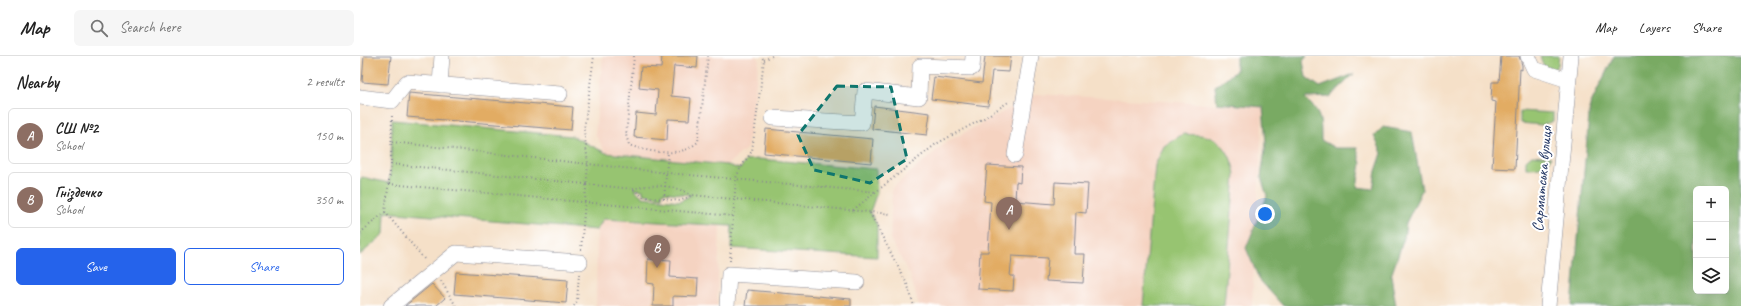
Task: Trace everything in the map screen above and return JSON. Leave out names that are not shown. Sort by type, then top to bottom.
[{"type":"street","points":[[440,85],[442,56]]},
{"type":"street","points":[[773,118],[862,122],[865,90],[919,97],[920,66],[972,68],[973,56]]},
{"type":"street","points":[[1014,155],[1031,56]]},
{"type":"street","points":[[1528,56],[1534,69],[1568,80]]},
{"type":"street","name":"Сарматська вулиця","points":[[1548,306],[1571,56]]},
{"type":"street","points":[[360,97],[392,101],[407,82],[560,94]]},
{"type":"street","points":[[391,306],[456,253],[580,262]]},
{"type":"street","points":[[727,306],[729,274],[857,282]]},
{"type":"path","points":[[574,306],[577,301],[588,184],[588,164],[584,130],[594,56]]},
{"type":"path","points":[[634,56],[626,135],[629,145],[638,148],[668,152],[684,150],[698,142],[708,56]]},
{"type":"path","points":[[729,274],[736,178],[752,151],[764,60],[761,56]]},
{"type":"path","points":[[764,60],[772,56]]},
{"type":"path","points":[[852,211],[936,144],[984,118],[1025,91]]},
{"type":"path","points":[[360,233],[385,212],[391,164],[392,101]]},
{"type":"path","points":[[392,142],[668,173],[877,192]]},
{"type":"path","points":[[664,199],[668,173],[668,152]]},
{"type":"path","points":[[391,164],[633,189],[645,185],[682,189],[692,195],[891,214]]},
{"type":"path","points":[[389,184],[733,216]]},
{"type":"path","points":[[633,189],[643,197],[680,201],[692,195]]},
{"type":"path","points":[[385,212],[434,271],[456,306]]},
{"type":"path","points":[[870,212],[908,286],[914,306]]},
{"type":"highlighted area","points":[[837,86],[891,87],[907,159],[870,183],[814,170],[798,135]]},
{"type":"shaded area","points":[[603,56],[756,56],[759,60],[747,148],[727,165],[606,153],[595,134]]},
{"type":"shaded area","points":[[1037,94],[1263,107],[1252,306],[919,306],[910,275],[890,239],[892,188],[948,141]]},
{"type":"shaded area","points":[[603,219],[720,226],[717,306],[596,306],[597,230]]},
{"type":"green space","points":[[1236,56],[1307,56],[1303,61],[1306,77],[1320,87],[1354,74],[1330,97],[1305,98],[1314,108],[1319,117],[1321,126],[1321,140],[1335,148],[1357,148],[1361,164],[1357,187],[1373,189],[1376,171],[1382,153],[1374,136],[1383,127],[1412,132],[1422,190],[1406,223],[1404,238],[1391,276],[1396,306],[1283,306],[1259,279],[1246,248],[1267,196],[1261,177],[1266,143],[1263,107],[1217,103],[1215,86],[1236,71]]},
{"type":"green space","points":[[1540,56],[1559,56],[1558,65],[1555,69],[1544,67]]},
{"type":"green space","points":[[1614,56],[1741,56],[1741,306],[1572,306],[1590,105]]},
{"type":"green space","points":[[1520,111],[1553,113],[1553,121],[1542,125],[1520,123]]},
{"type":"green space","points":[[392,120],[572,136],[606,153],[727,165],[740,169],[746,160],[759,159],[876,169],[877,192],[870,212],[877,225],[877,257],[731,248],[732,226],[603,219],[597,230],[385,212],[384,234],[360,255],[360,180],[362,177],[389,183]],"holes":[[[634,189],[643,190],[643,194],[662,197],[663,192],[691,195],[680,201],[643,197]]]},
{"type":"green space","points":[[1183,134],[1203,135],[1215,139],[1227,151],[1234,168],[1235,174],[1224,306],[1143,306],[1155,165],[1164,146]]},
{"type":"green space","points":[[1532,155],[1551,157],[1544,165],[1526,168],[1526,160]]},
{"type":"building","points":[[364,56],[391,56],[388,84],[362,82]]},
{"type":"building","points":[[662,56],[698,56],[697,68],[674,66],[671,96],[691,98],[689,120],[668,119],[667,140],[634,137],[636,113],[656,115],[658,90],[639,88],[641,67],[661,68]]},
{"type":"building","points":[[985,56],[1011,56],[1009,72],[992,71],[988,106],[931,99],[934,77],[982,83]]},
{"type":"building","points":[[1501,56],[1519,56],[1522,65],[1522,70],[1520,69],[1515,169],[1492,168],[1496,102],[1491,101],[1492,82],[1499,82]]},
{"type":"building","points":[[409,93],[573,107],[571,130],[407,117]]},
{"type":"building","points":[[874,106],[930,113],[927,135],[872,129]]},
{"type":"building","points":[[766,129],[873,139],[871,163],[764,153]]},
{"type":"building","points":[[987,165],[1021,167],[1020,183],[1016,182],[1015,201],[1054,204],[1055,182],[1088,184],[1086,213],[1076,212],[1074,254],[1085,254],[1083,283],[1046,281],[1048,258],[1012,256],[1010,276],[1014,276],[1013,291],[978,289],[980,252],[988,252],[991,202],[984,201]]},
{"type":"building","points":[[648,259],[671,260],[670,277],[698,279],[697,297],[673,296],[673,306],[653,306],[654,284],[647,283]]},
{"type":"building","points":[[456,272],[568,280],[566,303],[454,294]]},
{"type":"building","points":[[432,284],[445,298],[436,306],[405,306]]},
{"type":"building","points":[[747,290],[851,299],[851,306],[745,306]]},
{"type":"place","name":"СШ №2","points":[[1009,230]]},
{"type":"place","name":"Гніздечко","points":[[657,268]]}]
